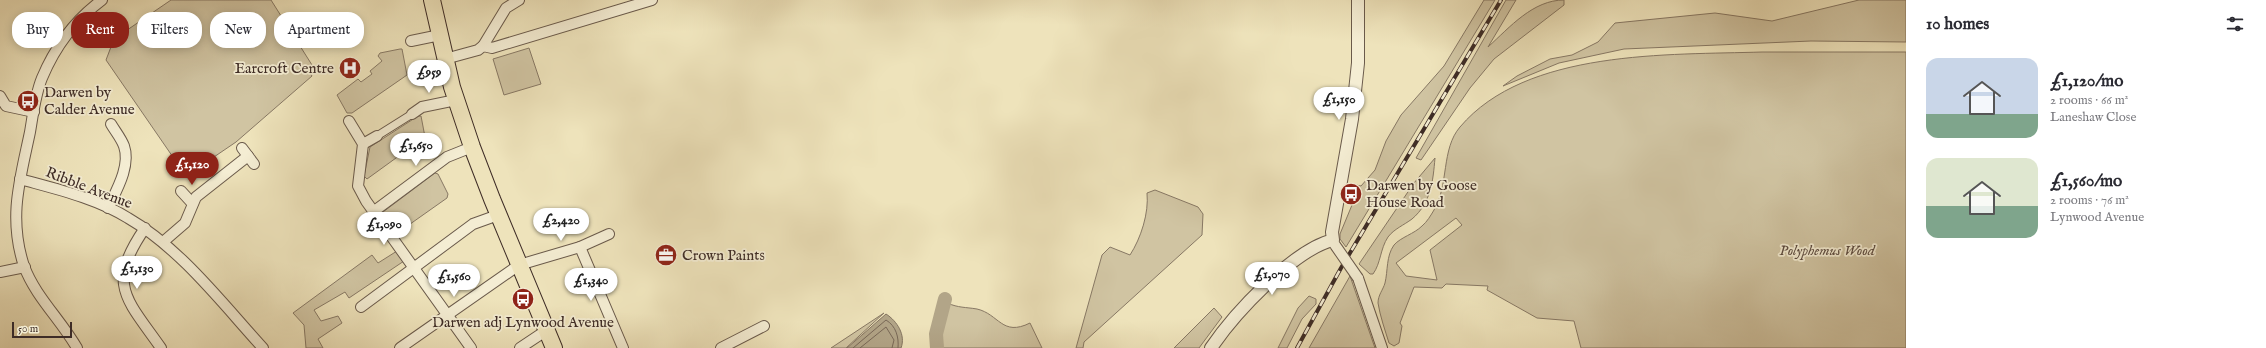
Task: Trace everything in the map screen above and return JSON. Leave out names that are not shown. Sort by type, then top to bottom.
[{"type":"highway","points":[[432,0],[456,100],[472,147],[498,214],[554,348]]},
{"type":"street","points":[[76,348],[68,332],[41,296],[25,267],[16,230],[15,205],[41,80],[52,58],[75,24],[102,0]]},
{"type":"street","points":[[483,46],[492,48],[652,0]]},
{"type":"street","points":[[1358,0],[1357,70],[1352,119],[1332,232],[1334,243],[1358,278],[1382,348]]},
{"type":"street","points":[[445,59],[478,50],[483,46],[506,8],[513,1]]},
{"type":"street","points":[[410,41],[440,35]]},
{"type":"street","points":[[0,96],[6,106],[34,112]]},
{"type":"street","points":[[363,144],[422,107],[456,100]]},
{"type":"street","points":[[349,121],[363,144],[358,186],[373,212],[449,315],[471,348]]},
{"type":"street","points":[[108,208],[118,187],[125,160],[124,146],[111,124]]},
{"type":"street","points":[[373,212],[447,158],[472,147]]},
{"type":"street","points":[[163,242],[185,222],[192,203],[196,197],[248,156]]},
{"type":"street","name":"Ribble Avenue","points":[[20,179],[61,190],[108,208],[145,228],[163,242],[262,348]]},
{"type":"street","points":[[181,191],[192,203]]},
{"type":"street","points":[[360,307],[473,224],[498,214]]},
{"type":"street","points":[[145,228],[126,259],[123,284],[129,303],[162,348]]},
{"type":"street","points":[[400,348],[520,266],[580,247],[609,234]]},
{"type":"street","points":[[1211,348],[1256,294],[1299,258],[1322,244],[1334,243]]},
{"type":"street","points":[[580,247],[623,348]]},
{"type":"street","points":[[0,272],[25,267]]},
{"type":"street","points":[[721,348],[764,326]]},
{"type":"street","points":[[520,348],[546,330]]},
{"type":"green space","points":[[171,0],[271,0],[279,12],[274,12],[274,48],[301,48],[312,65],[307,68],[312,76],[236,142],[186,176],[106,60],[111,48],[129,48],[129,29],[137,23],[137,48],[202,48],[202,12],[153,12]]},
{"type":"green space","points":[[1484,0],[1495,0],[1346,247],[1340,239],[1340,234],[1352,205],[1356,185],[1361,186],[1375,170],[1386,141],[1401,115],[1444,66]]},
{"type":"green space","points":[[1506,0],[1516,0],[1488,47],[1514,23],[1532,10],[1553,1],[1564,0],[1564,5],[1494,59],[1470,88],[1421,160],[1416,158]]},
{"type":"green space","points":[[1859,0],[1906,0],[1906,42],[1811,41],[1624,49],[1559,63],[1503,86],[1517,76],[1550,59],[1572,55],[1598,42],[1615,23],[1715,13],[1772,21]]},
{"type":"green space","points":[[529,48],[541,84],[504,95],[493,59]]},
{"type":"green space","points":[[402,49],[407,75],[352,113],[347,113],[337,95],[358,79],[361,82],[372,74],[370,71],[382,61],[378,56],[380,53]]},
{"type":"green space","name":"Polyphemus Wood","points":[[1762,52],[1906,52],[1906,348],[1581,348],[1574,321],[1537,318],[1487,290],[1488,286],[1446,284],[1442,288],[1414,287],[1400,323],[1402,326],[1399,343],[1394,346],[1389,343],[1378,303],[1385,283],[1388,259],[1391,249],[1397,242],[1426,223],[1439,200],[1447,156],[1454,136],[1460,127],[1488,102],[1522,83],[1560,70],[1601,61],[1643,56]],"holes":[[[1456,218],[1462,225],[1430,250],[1437,280],[1406,276],[1396,263]]]},
{"type":"green space","points":[[418,116],[421,116],[425,137],[367,179],[364,176],[370,147]]},
{"type":"green space","points":[[1435,158],[1432,183],[1427,199],[1412,219],[1390,234],[1383,246],[1376,270],[1373,274],[1370,274],[1359,264],[1414,183]]},
{"type":"green space","points":[[435,173],[438,174],[448,194],[447,198],[396,234],[383,212]]},
{"type":"green space","points":[[1155,190],[1198,207],[1203,214],[1202,235],[1084,342],[1083,348],[1076,348],[1102,255],[1110,247],[1130,255],[1138,241],[1143,225],[1147,209],[1147,193]]},
{"type":"green space","points":[[397,251],[404,261],[349,298],[345,292],[314,310],[321,321],[338,316],[342,323],[318,339],[323,348],[306,348],[304,325],[293,313],[372,255],[378,263]]},
{"type":"green space","points":[[1350,276],[1375,348],[1309,348]]},
{"type":"green space","points":[[1309,296],[1316,299],[1316,304],[1302,319],[1287,348],[1278,348],[1298,308]]},
{"type":"green space","points":[[947,303],[955,306],[977,309],[991,315],[1007,326],[1021,327],[1030,323],[1042,348],[941,348],[941,323]]},
{"type":"green space","points":[[1214,308],[1222,317],[1199,348],[1174,348]]},
{"type":"green space","points":[[884,313],[846,348],[831,348]]},
{"type":"water","points":[[886,314],[894,320],[900,329],[902,338],[901,348],[847,348]]},
{"type":"waterway","points":[[937,348],[936,334],[945,299]]},
{"type":"railway","points":[[1297,348],[1341,268],[1501,0]]},
{"type":"place","name":"Earcroft Centre","points":[[350,68]]},
{"type":"place","name":"Darwen by Calder Avenue","points":[[28,101]]},
{"type":"place","name":"Darwen by Goose House Road","points":[[1351,194]]},
{"type":"place","name":"Crown Paints","points":[[666,255]]},
{"type":"place","name":"Darwen adj Lynwood Avenue","points":[[523,299]]}]
